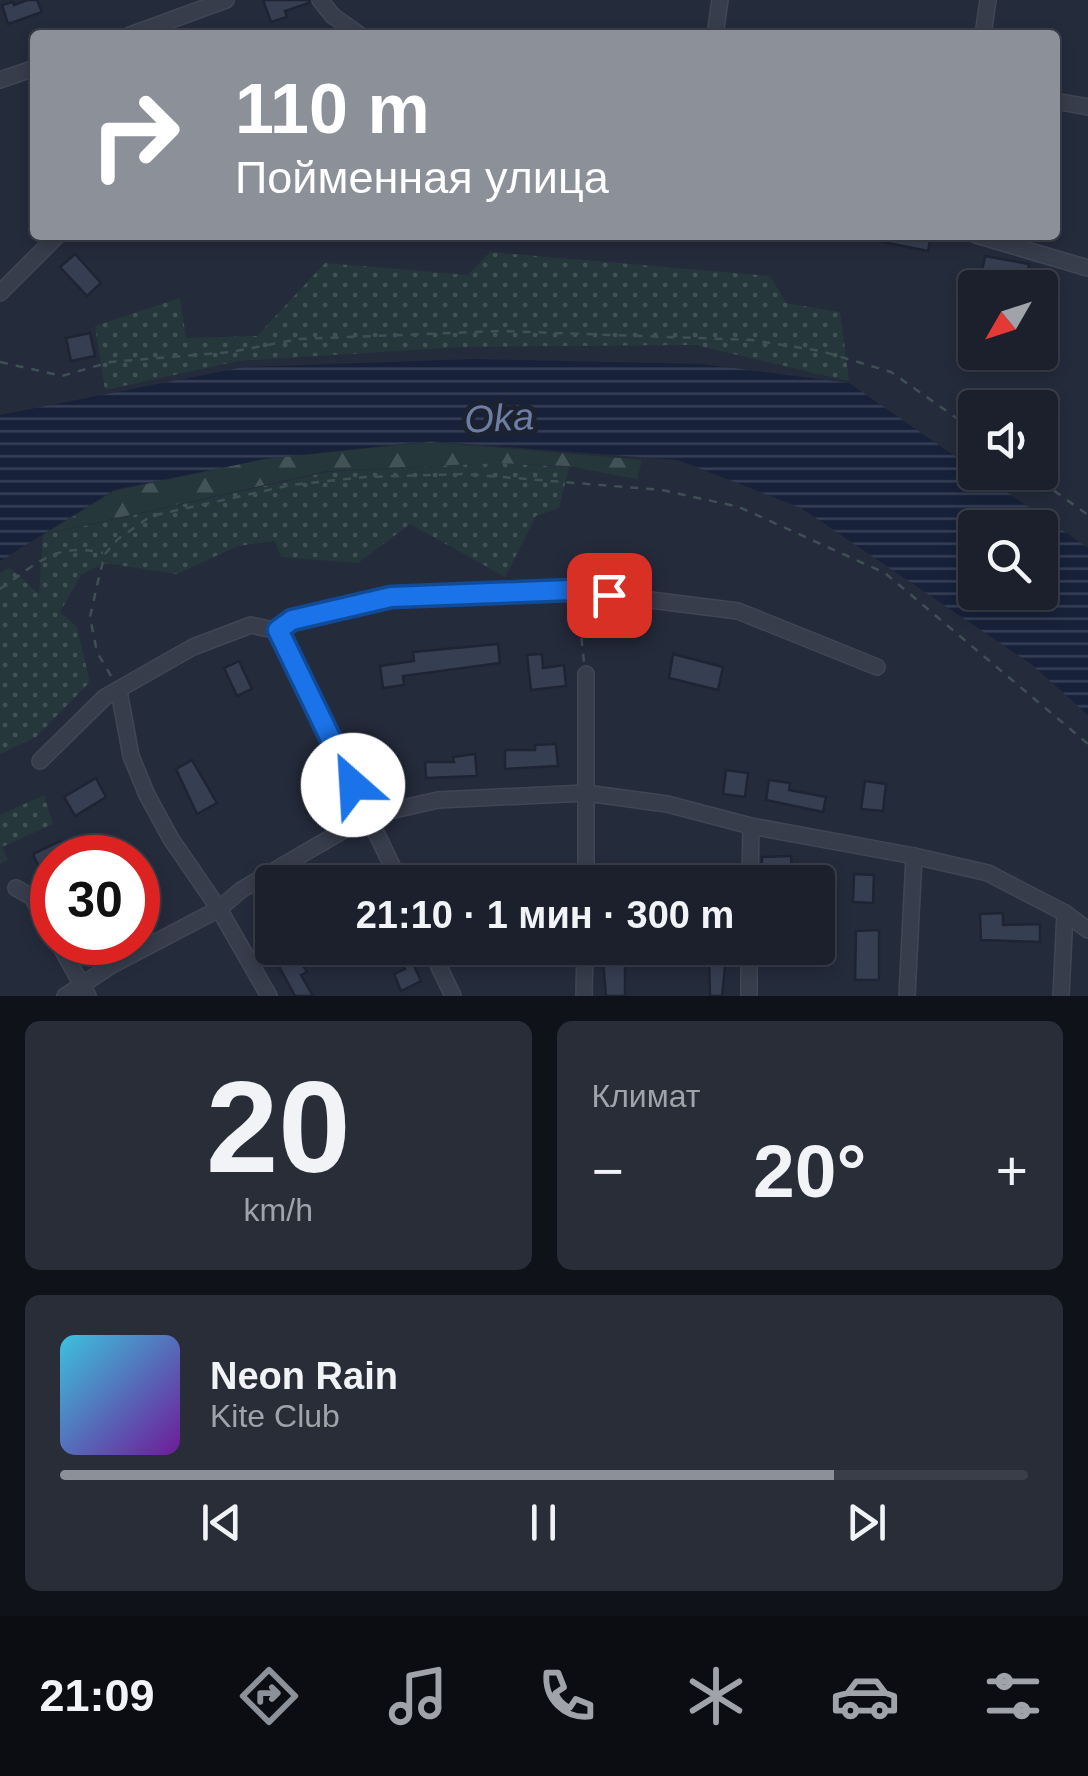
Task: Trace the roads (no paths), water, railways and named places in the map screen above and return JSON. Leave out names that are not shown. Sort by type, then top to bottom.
[{"type":"street","points":[[144,30],[206,4],[226,0]]},
{"type":"street","points":[[320,0],[333,16],[353,30]]},
{"type":"street","points":[[717,30],[720,0]]},
{"type":"street","points":[[983,30],[988,0]]},
{"type":"street","points":[[183,16],[184,30]]},
{"type":"street","points":[[0,80],[30,70]]},
{"type":"street","points":[[1060,102],[1088,107]]},
{"type":"street","points":[[0,293],[53,240]]},
{"type":"street","points":[[993,240],[1088,268]]},
{"type":"street","points":[[40,761],[105,697],[193,647],[251,625],[278,630],[292,620],[391,597],[577,590],[738,611],[877,668]]},
{"type":"street","points":[[278,630],[392,865]]},
{"type":"street","points":[[586,674],[586,865]]},
{"type":"street","points":[[119,691],[131,756],[147,795],[269,996]]},
{"type":"street","points":[[65,996],[86,991],[112,965],[219,909],[242,890],[368,816],[438,800],[586,793],[667,804],[751,826],[988,873],[1066,912],[1088,930]]},
{"type":"street","points":[[750,865],[751,826]]},
{"type":"street","points":[[908,996],[914,856]]},
{"type":"street","points":[[16,888],[30,896]]},
{"type":"street","points":[[1061,996],[1066,912]]},
{"type":"street","points":[[71,965],[86,991]]},
{"type":"street","points":[[438,965],[453,996]]},
{"type":"street","points":[[584,996],[585,965]]},
{"type":"street","points":[[749,996],[750,965]]},
{"type":"water","name":"Oka","points":[[474,359],[702,364],[849,383],[958,458],[958,490],[1004,490],[1033,510],[958,510],[958,610],[1058,610],[1058,527],[1088,548],[1088,715],[1031,664],[801,508],[678,460],[430,441],[264,459],[114,490],[0,561],[0,415],[244,367]]}]
